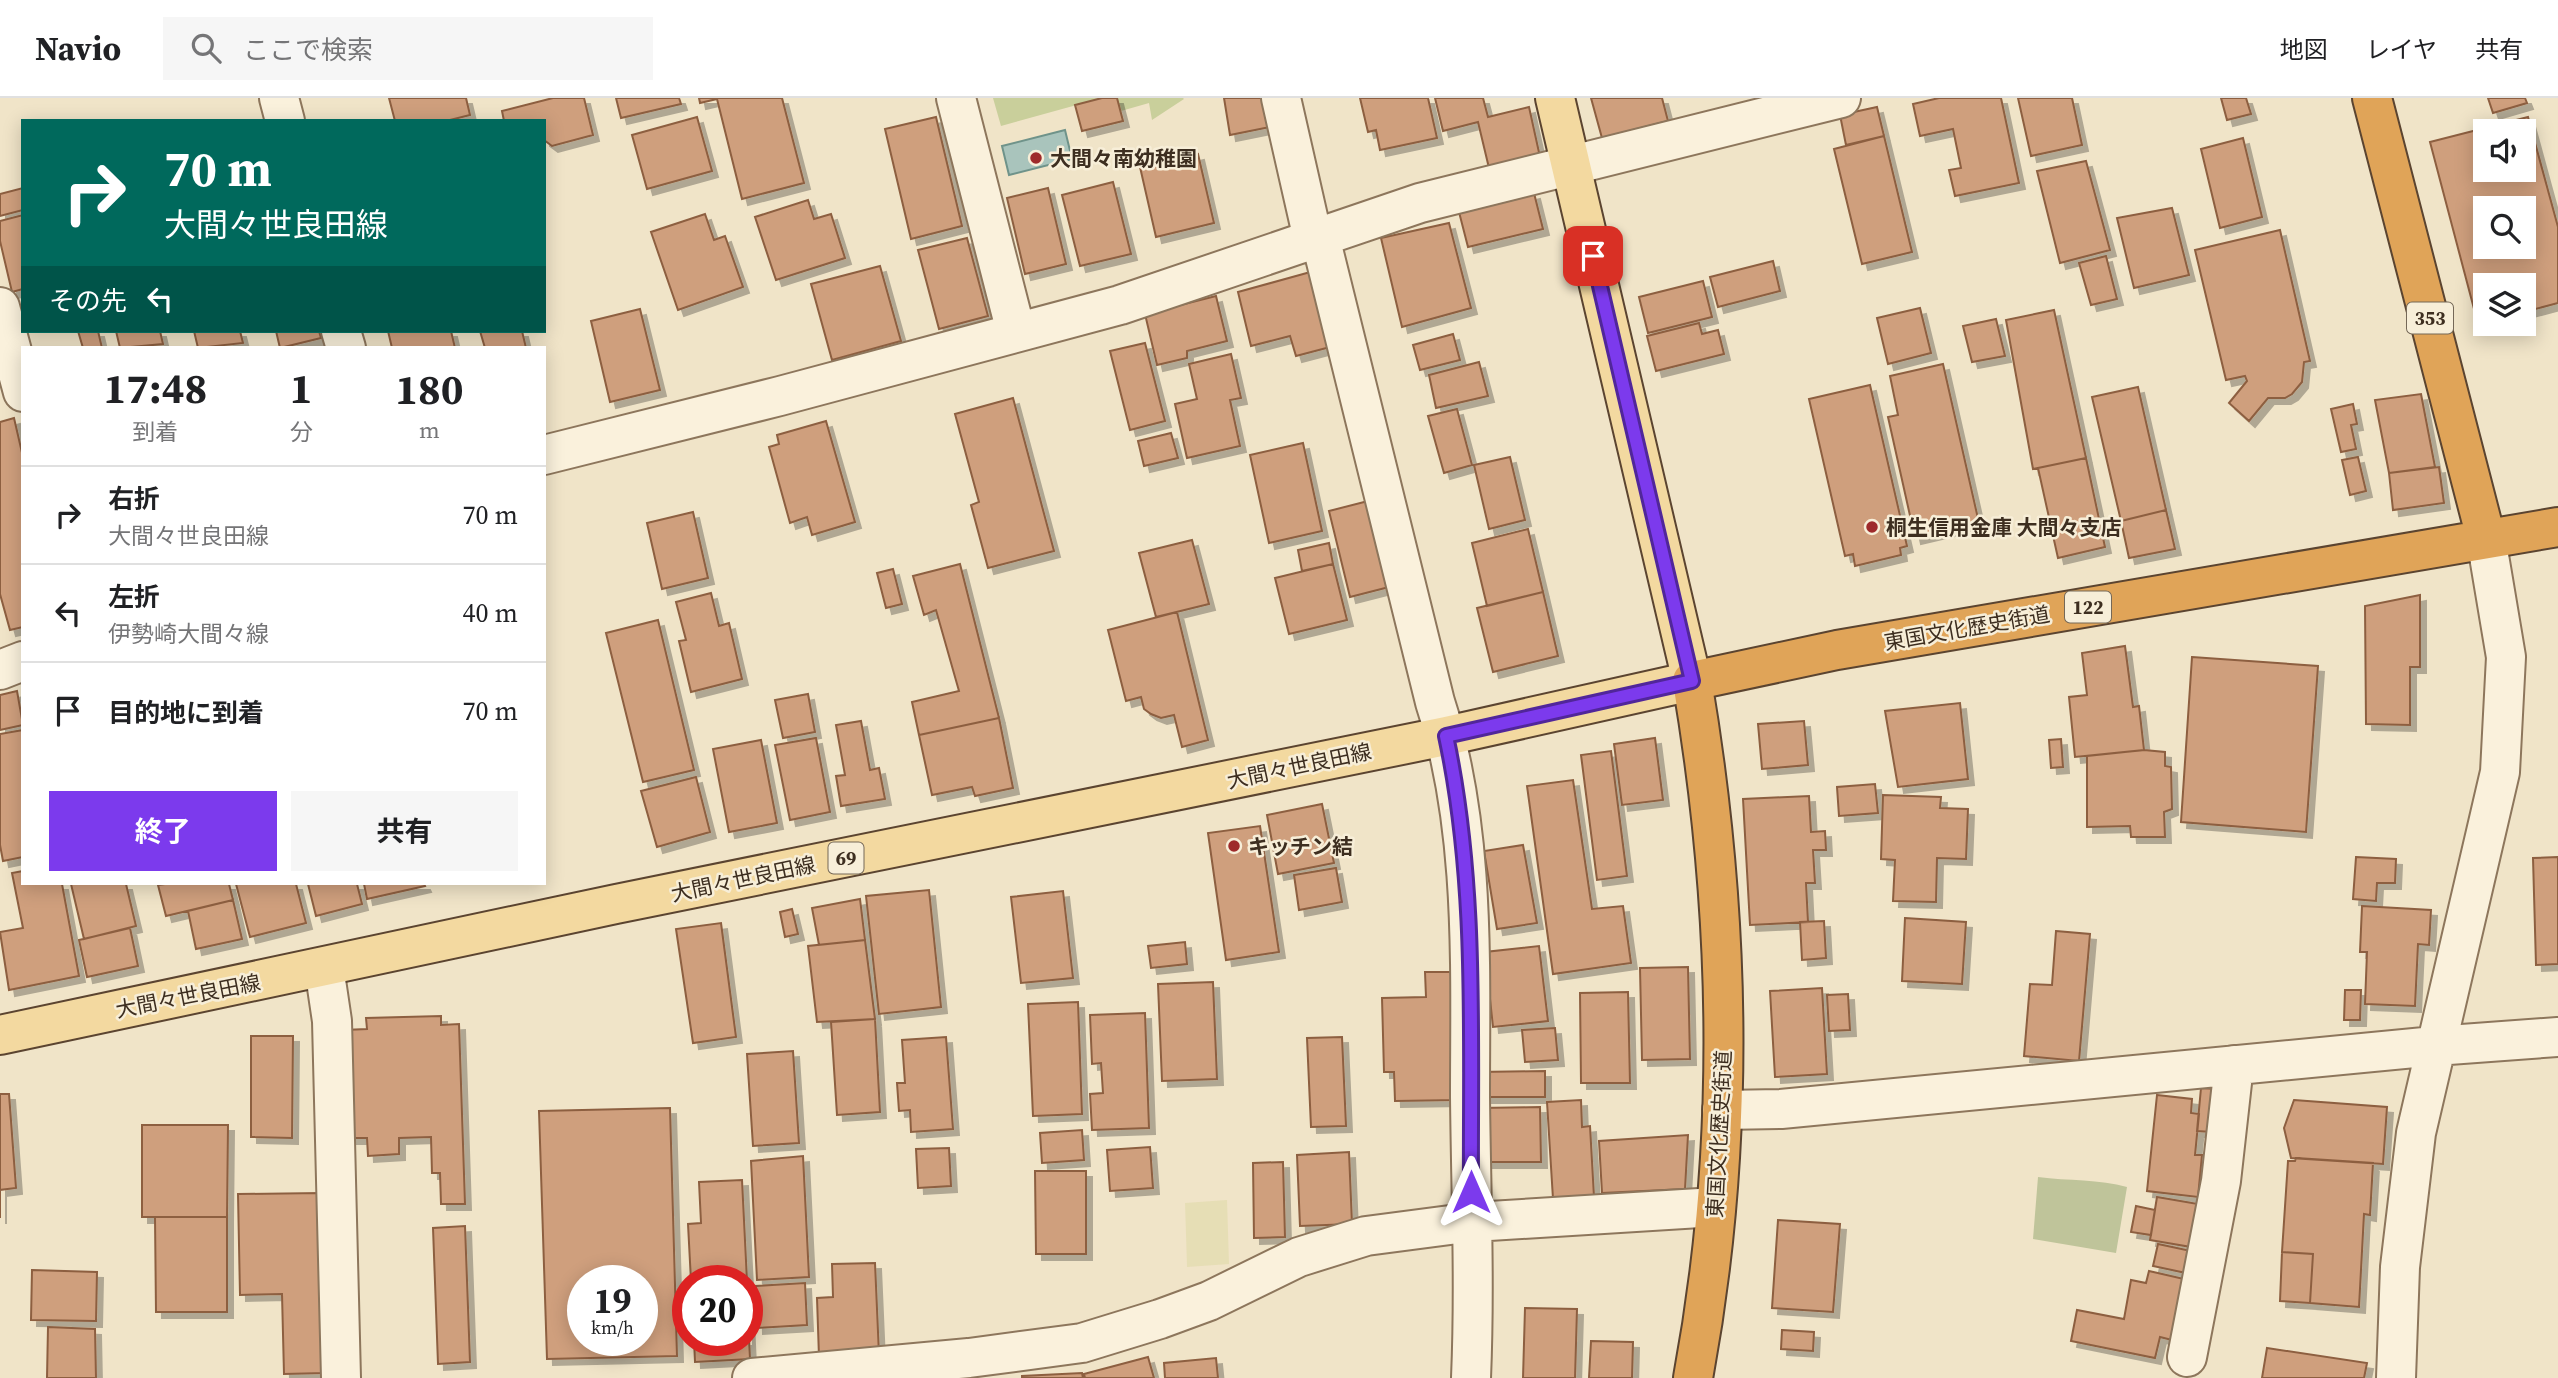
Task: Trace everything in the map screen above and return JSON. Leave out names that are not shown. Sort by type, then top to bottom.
[{"type":"highway","name":"353","points":[[2372,98],[2486,538]]},
{"type":"highway","name":"122","points":[[2486,538],[2558,527]]},
{"type":"highway","name":"東国文化歴史街道","points":[[1693,1378],[1712,1267],[1722,1110],[1719,893],[1692,681],[1837,650],[2486,538]]},
{"type":"main road","points":[[1555,98],[1692,681]]},
{"type":"main road","name":"大間々世良田線","points":[[0,1035],[616,904],[1446,736],[1692,681]]},
{"type":"street","points":[[279,98],[284,119]]},
{"type":"street","points":[[956,98],[1016,332]]},
{"type":"street","points":[[1281,98],[1434,702],[1446,736],[1461,818],[1470,951],[1473,1222],[1471,1378]]},
{"type":"street","points":[[546,454],[780,396],[1143,298],[1420,203],[1841,98]]},
{"type":"street","points":[[0,307],[21,385]]},
{"type":"street","points":[[2396,1378],[2405,1210],[2416,1133],[2500,772],[2506,657],[2486,538]]},
{"type":"street","points":[[0,670],[21,662]]},
{"type":"street","points":[[324,967],[332,1021],[341,1378]]},
{"type":"street","points":[[1722,1110],[1781,1108],[2435,1045],[2558,1037]]},
{"type":"street","points":[[2187,1357],[2221,1181],[2234,1065]]},
{"type":"street","points":[[752,1378],[969,1359],[1082,1343],[1209,1301],[1329,1245],[1366,1236],[1473,1222],[1716,1207]]},
{"type":"shaded area","points":[[1227,1200],[1229,1264],[1187,1267],[1185,1203]]},
{"type":"green space","points":[[993,98],[1102,98],[1001,126]]},
{"type":"green space","points":[[1117,98],[1184,99],[1152,120],[1149,103],[1121,111]]},
{"type":"green space","points":[[2038,1177],[2095,1181],[2127,1187],[2116,1253],[2033,1239]]},
{"type":"water","points":[[1065,130],[1072,159],[1009,175],[1002,146]]},
{"type":"building","points":[[389,98],[466,98],[470,115],[454,119],[394,119]]},
{"type":"building","points":[[553,98],[584,98],[593,135],[552,146],[546,142],[546,119],[504,119],[502,111]]},
{"type":"building","points":[[616,98],[679,98],[681,104],[621,118]]},
{"type":"building","points":[[699,98],[782,98],[804,183],[742,199],[717,99],[700,103]]},
{"type":"building","points":[[1102,98],[1117,98],[1123,121],[1082,131],[1075,105]]},
{"type":"building","points":[[1224,98],[1264,98],[1270,127],[1230,135]]},
{"type":"building","points":[[1360,98],[1428,98],[1437,138],[1380,150],[1376,130],[1368,132]]},
{"type":"building","points":[[1435,98],[1483,98],[1488,117],[1529,107],[1540,157],[1489,168],[1478,122],[1443,131]]},
{"type":"building","points":[[1591,98],[1662,98],[1668,121],[1602,138]]},
{"type":"building","points":[[1939,98],[2001,98],[2019,183],[1955,196],[1949,170],[1961,168],[1953,129],[1920,136],[1913,104]]},
{"type":"building","points":[[2018,98],[2072,98],[2082,145],[2031,156]]},
{"type":"building","points":[[2221,98],[2246,98],[2251,114],[2227,120]]},
{"type":"building","points":[[2488,98],[2525,98],[2527,103],[2493,113]]},
{"type":"building","points":[[1877,107],[1884,136],[1846,145],[1840,115]]},
{"type":"building","points":[[697,117],[712,171],[647,189],[632,135]]},
{"type":"building","points":[[936,117],[962,226],[911,239],[885,129]]},
{"type":"building","points":[[2473,131],[2473,182],[2536,182],[2536,146],[2558,227],[2558,303],[2536,309],[2536,273],[2473,273],[2473,305],[2430,142]]},
{"type":"building","points":[[1884,136],[1912,252],[1862,264],[1834,149]]},
{"type":"building","points":[[2243,138],[2262,217],[2220,228],[2201,149]]},
{"type":"building","points":[[1198,154],[1214,223],[1156,237],[1140,167]]},
{"type":"building","points":[[2086,161],[2110,250],[2060,263],[2037,171]]},
{"type":"building","points":[[1113,182],[1131,254],[1080,266],[1062,195]]},
{"type":"building","points":[[1048,188],[1066,264],[1025,274],[1007,198]]},
{"type":"building","points":[[21,189],[21,211],[0,216],[0,194]]},
{"type":"building","points":[[1534,193],[1543,229],[1468,247],[1459,212]]},
{"type":"building","points":[[808,200],[814,219],[831,214],[845,258],[776,280],[755,217]]},
{"type":"building","points":[[2172,208],[2189,275],[2134,288],[2117,218]]},
{"type":"building","points":[[705,214],[714,240],[725,236],[743,287],[678,310],[651,232]]},
{"type":"building","points":[[21,216],[21,290],[12,292],[0,241],[0,221]]},
{"type":"building","points":[[1449,223],[1471,308],[1402,327],[1381,238]]},
{"type":"building","points":[[2280,230],[2310,361],[2304,362],[2302,382],[2292,394],[2285,398],[2268,398],[2249,421],[2229,403],[2247,381],[2245,376],[2226,380],[2195,250]]},
{"type":"building","points":[[967,238],[988,316],[939,329],[918,250]]},
{"type":"building","points":[[2106,256],[2117,299],[2091,305],[2079,263]]},
{"type":"building","points":[[1773,261],[1780,291],[1718,307],[1710,277]]},
{"type":"building","points":[[880,266],[901,341],[832,360],[811,284]]},
{"type":"building","points":[[1314,271],[1334,346],[1296,356],[1290,336],[1251,346],[1238,292]]},
{"type":"building","points":[[1703,281],[1712,317],[1648,333],[1639,297]]},
{"type":"building","points":[[1216,296],[1227,341],[1187,351],[1187,358],[1157,365],[1145,314]]},
{"type":"building","points":[[1920,308],[1931,353],[1888,364],[1877,318]]},
{"type":"building","points":[[640,309],[660,390],[610,402],[591,321]]},
{"type":"building","points":[[2054,310],[2086,458],[2033,469],[2006,320]]},
{"type":"building","points":[[1996,319],[2005,356],[1972,362],[1963,326]]},
{"type":"building","points":[[1699,323],[1702,334],[1718,330],[1724,354],[1656,371],[1647,336]]},
{"type":"building","points":[[79,333],[98,333],[102,346],[82,346]]},
{"type":"building","points":[[116,333],[160,333],[163,344],[142,346],[120,346]]},
{"type":"building","points":[[194,333],[240,333],[243,343],[216,346],[198,346]]},
{"type":"building","points":[[276,333],[320,333],[321,338],[288,346],[280,346]]},
{"type":"building","points":[[388,333],[451,333],[455,346],[392,346]]},
{"type":"building","points":[[481,333],[522,333],[526,346],[484,346]]},
{"type":"building","points":[[1453,334],[1460,360],[1420,370],[1413,345]]},
{"type":"building","points":[[1145,343],[1165,421],[1130,430],[1110,351]]},
{"type":"building","points":[[1231,354],[1241,398],[1230,400],[1240,446],[1187,458],[1175,404],[1197,399],[1189,364]]},
{"type":"building","points":[[1479,362],[1488,396],[1436,408],[1429,375]]},
{"type":"building","points":[[1943,364],[1979,523],[1915,538],[1888,417],[1898,415],[1890,376]]},
{"type":"building","points":[[1870,385],[1907,546],[1900,548],[1901,555],[1855,566],[1853,554],[1845,556],[1809,399]]},
{"type":"building","points":[[2138,387],[2166,510],[2121,521],[2092,397]]},
{"type":"building","points":[[2421,394],[2435,467],[2389,473],[2375,400]]},
{"type":"building","points":[[1013,398],[1054,551],[988,568],[971,505],[979,502],[955,414]]},
{"type":"building","points":[[2353,404],[2357,424],[2351,425],[2356,449],[2341,452],[2331,409]]},
{"type":"building","points":[[1457,409],[1472,465],[1444,473],[1428,416]]},
{"type":"building","points":[[14,418],[21,448],[21,627],[10,630],[0,594],[0,422]]},
{"type":"building","points":[[826,421],[855,522],[812,535],[807,517],[790,523],[769,447],[779,444],[777,435]]},
{"type":"building","points":[[1171,433],[1178,458],[1144,466],[1138,441]]},
{"type":"building","points":[[1303,443],[1322,531],[1269,543],[1250,455]]},
{"type":"building","points":[[1510,457],[1525,520],[1489,529],[1474,465]]},
{"type":"building","points":[[2358,457],[2366,491],[2350,495],[2342,460]]},
{"type":"building","points":[[2086,458],[2105,547],[2058,558],[2038,468]]},
{"type":"building","points":[[2439,467],[2444,503],[2393,510],[2389,473]]},
{"type":"building","points":[[1372,500],[1393,586],[1350,597],[1329,511]]},
{"type":"building","points":[[2166,510],[2175,549],[2129,558],[2121,521]]},
{"type":"building","points":[[693,512],[708,578],[662,589],[647,523]]},
{"type":"building","points":[[1528,529],[1543,592],[1487,606],[1472,543]]},
{"type":"building","points":[[1192,540],[1209,604],[1156,617],[1139,553]]},
{"type":"building","points":[[1329,543],[1333,564],[1302,571],[1298,550]]},
{"type":"building","points":[[960,564],[999,718],[919,735],[912,702],[959,691],[936,610],[924,615],[913,576]]},
{"type":"building","points":[[1333,564],[1347,620],[1289,634],[1275,578]]},
{"type":"building","points":[[893,569],[902,604],[886,608],[877,573]]},
{"type":"building","points":[[1543,592],[1558,656],[1493,672],[1477,608]]},
{"type":"building","points":[[711,593],[719,626],[729,623],[742,679],[691,692],[679,641],[686,640],[676,602]]},
{"type":"building","points":[[2420,595],[2420,667],[2410,667],[2410,725],[2366,724],[2365,606]]},
{"type":"building","points":[[1177,612],[1208,740],[1182,747],[1174,715],[1161,718],[1151,714],[1144,709],[1141,697],[1126,701],[1108,630]]},
{"type":"building","points":[[658,620],[694,770],[643,782],[606,633]]},
{"type":"building","points":[[2125,646],[2133,707],[2139,706],[2144,750],[2075,757],[2069,697],[2087,695],[2082,653]]},
{"type":"building","points":[[2192,657],[2318,666],[2306,832],[2181,822]]},
{"type":"building","points":[[17,691],[21,725],[0,730],[0,695]]},
{"type":"building","points":[[808,694],[815,732],[783,738],[775,700]]},
{"type":"building","points":[[1960,703],[1968,779],[1898,787],[1885,711]]},
{"type":"building","points":[[999,718],[1013,788],[975,796],[972,787],[932,795],[919,735]]},
{"type":"building","points":[[861,721],[870,770],[879,768],[885,799],[841,806],[836,776],[845,775],[836,725]]},
{"type":"building","points":[[1804,721],[1808,765],[1762,769],[1758,724]]},
{"type":"building","points":[[21,730],[21,857],[3,861],[0,845],[0,734]]},
{"type":"building","points":[[816,738],[830,812],[790,820],[775,745]]},
{"type":"building","points":[[1655,738],[1663,800],[1622,805],[1614,744]]},
{"type":"building","points":[[2061,739],[2063,767],[2051,768],[2049,740]]},
{"type":"building","points":[[761,740],[777,823],[729,832],[713,749]]},
{"type":"building","points":[[2144,750],[2165,752],[2165,766],[2171,767],[2172,809],[2164,812],[2165,837],[2131,837],[2130,826],[2087,827],[2087,756]]},
{"type":"building","points":[[1611,751],[1627,876],[1597,880],[1581,755]]},
{"type":"building","points":[[696,777],[710,832],[657,847],[641,791]]},
{"type":"building","points":[[1573,780],[1592,909],[1623,906],[1631,963],[1553,974],[1527,786]]},
{"type":"building","points":[[1875,784],[1878,813],[1839,816],[1837,787]]},
{"type":"building","points":[[1883,795],[1941,797],[1940,808],[1968,809],[1966,859],[1937,858],[1936,902],[1893,901],[1895,860],[1881,859]]},
{"type":"building","points":[[1809,796],[1811,832],[1825,831],[1826,850],[1813,850],[1815,883],[1806,883],[1808,922],[1750,925],[1743,799]]},
{"type":"building","points":[[1322,804],[1334,863],[1278,874],[1267,815]]},
{"type":"building","points":[[1260,826],[1279,952],[1226,960],[1208,833]]},
{"type":"building","points":[[1523,845],[1537,923],[1497,929],[1484,851]]},
{"type":"building","points":[[2356,857],[2396,859],[2395,883],[2377,883],[2376,901],[2353,899]]},
{"type":"building","points":[[2558,857],[2558,964],[2536,965],[2533,858]]},
{"type":"building","points":[[1336,868],[1342,902],[1299,910],[1294,875]]},
{"type":"building","points":[[21,871],[21,885],[62,885],[79,976],[9,990],[0,932],[23,928],[12,873]]},
{"type":"building","points":[[71,885],[126,885],[136,926],[84,939]]},
{"type":"building","points":[[158,885],[229,885],[233,900],[166,916]]},
{"type":"building","points":[[236,885],[296,885],[306,923],[250,937]]},
{"type":"building","points":[[308,885],[357,885],[362,904],[316,916]]},
{"type":"building","points":[[364,885],[425,886],[367,899]]},
{"type":"building","points":[[929,890],[941,1007],[879,1014],[866,896]]},
{"type":"building","points":[[1063,891],[1073,978],[1021,983],[1011,897]]},
{"type":"building","points":[[860,899],[865,940],[819,945],[812,908]]},
{"type":"building","points":[[233,900],[242,939],[196,949],[188,911]]},
{"type":"building","points":[[2362,906],[2431,910],[2429,945],[2418,944],[2415,1006],[2365,1004],[2367,952],[2360,952]]},
{"type":"building","points":[[792,909],[798,934],[785,937],[780,912]]},
{"type":"building","points":[[1905,918],[1966,922],[1962,984],[1902,981]]},
{"type":"building","points":[[1824,921],[1826,958],[1802,960],[1800,922]]},
{"type":"building","points":[[721,923],[736,1037],[693,1043],[676,929]]},
{"type":"building","points":[[130,928],[138,966],[87,977],[79,940]]},
{"type":"building","points":[[2056,931],[2090,934],[2079,1061],[2024,1056],[2030,984],[2052,985]]},
{"type":"building","points":[[865,940],[875,1019],[817,1022],[808,946]]},
{"type":"building","points":[[1185,942],[1187,964],[1151,968],[1148,946]]},
{"type":"building","points":[[1539,946],[1548,1021],[1493,1027],[1485,952]]},
{"type":"building","points":[[1688,967],[1690,1059],[1642,1060],[1640,968]]},
{"type":"building","points":[[1425,972],[1453,972],[1457,1100],[1395,1101],[1394,1072],[1384,1072],[1382,998],[1426,997]]},
{"type":"building","points":[[1213,982],[1217,1079],[1162,1081],[1158,984]]},
{"type":"building","points":[[1822,988],[1827,1074],[1775,1077],[1770,991]]},
{"type":"building","points":[[2345,990],[2361,990],[2360,1020],[2344,1020]]},
{"type":"building","points":[[1628,992],[1630,1083],[1581,1083],[1580,993]]},
{"type":"building","points":[[1848,994],[1850,1030],[1829,1031],[1827,995]]},
{"type":"building","points":[[1078,1002],[1082,1114],[1033,1116],[1028,1004]]},
{"type":"building","points":[[1145,1013],[1149,1128],[1092,1130],[1090,1094],[1103,1093],[1101,1063],[1092,1064],[1090,1015]]},
{"type":"building","points":[[441,1016],[441,1025],[459,1024],[465,1204],[441,1204],[440,1173],[432,1173],[431,1137],[399,1138],[399,1154],[368,1156],[367,1138],[347,1138],[344,1030],[367,1029],[366,1018]]},
{"type":"building","points":[[875,1019],[880,1112],[837,1115],[831,1022]]},
{"type":"building","points":[[1555,1028],[1558,1060],[1525,1062],[1522,1030]]},
{"type":"building","points":[[251,1036],[293,1036],[292,1138],[251,1137]]},
{"type":"building","points":[[946,1037],[953,1129],[911,1132],[910,1110],[899,1111],[897,1083],[905,1083],[902,1040]]},
{"type":"building","points":[[1342,1037],[1346,1126],[1311,1127],[1307,1038]]},
{"type":"building","points":[[793,1051],[799,1143],[753,1146],[747,1054]]},
{"type":"building","points":[[1545,1071],[1545,1097],[1478,1097],[1478,1072]]},
{"type":"building","points":[[2201,1088],[2216,1089],[2212,1132],[2197,1131]]},
{"type":"building","points":[[0,1094],[9,1094],[16,1188],[0,1190]]},
{"type":"building","points":[[2157,1095],[2192,1099],[2191,1113],[2199,1114],[2195,1155],[2202,1155],[2198,1197],[2147,1191]]},
{"type":"building","points":[[1581,1100],[1582,1127],[1590,1126],[1594,1197],[1553,1199],[1547,1102]]},
{"type":"building","points":[[2294,1100],[2387,1107],[2383,1164],[2291,1158],[2284,1128]]},
{"type":"building","points":[[1540,1107],[1541,1162],[1479,1162],[1479,1108]]},
{"type":"building","points":[[670,1108],[674,1265],[672,1265],[672,1356],[677,1356],[547,1359],[539,1111]]},
{"type":"building","points":[[142,1125],[228,1125],[227,1217],[142,1217]]},
{"type":"building","points":[[1082,1130],[1084,1160],[1042,1163],[1040,1133]]},
{"type":"building","points":[[1688,1135],[1685,1189],[1602,1193],[1599,1141]]},
{"type":"building","points":[[1150,1147],[1153,1188],[1110,1191],[1107,1150]]},
{"type":"building","points":[[949,1148],[951,1186],[918,1188],[916,1149]]},
{"type":"building","points":[[1349,1152],[1352,1224],[1300,1226],[1297,1155]]},
{"type":"building","points":[[803,1156],[809,1277],[763,1280],[763,1265],[756,1265],[751,1161]]},
{"type":"building","points":[[2296,1158],[2373,1163],[2370,1215],[2364,1214],[2359,1307],[2310,1303],[2313,1254],[2282,1252],[2288,1161],[2295,1161]]},
{"type":"building","points":[[1283,1162],[1285,1237],[1254,1238],[1253,1163]]},
{"type":"building","points":[[1035,1171],[1086,1171],[1086,1254],[1036,1254]]},
{"type":"building","points":[[742,1180],[746,1265],[690,1265],[688,1224],[701,1223],[699,1182]]},
{"type":"building","points":[[321,1193],[325,1373],[284,1374],[282,1294],[240,1295],[238,1194]]},
{"type":"building","points":[[2157,1197],[2198,1204],[2191,1247],[2150,1240]]},
{"type":"building","points":[[2136,1206],[2155,1210],[2151,1235],[2131,1232]]},
{"type":"building","points":[[155,1217],[227,1217],[227,1312],[156,1312]]},
{"type":"building","points":[[1778,1220],[1840,1224],[1833,1312],[1772,1308]]},
{"type":"building","points":[[465,1226],[470,1362],[438,1364],[433,1228]]},
{"type":"building","points":[[2158,1244],[2191,1251],[2186,1273],[2153,1266]]},
{"type":"building","points":[[2282,1252],[2313,1254],[2310,1303],[2280,1301]]},
{"type":"building","points":[[875,1263],[879,1355],[819,1357],[817,1298],[833,1297],[832,1264]]},
{"type":"building","points":[[32,1270],[97,1272],[96,1321],[31,1320]]},
{"type":"building","points":[[2149,1271],[2184,1279],[2172,1340],[2160,1337],[2155,1358],[2071,1341],[2077,1310],[2124,1319],[2131,1280],[2146,1283]]},
{"type":"building","points":[[805,1283],[807,1325],[763,1328],[763,1286]]},
{"type":"building","points":[[1525,1308],[1577,1309],[1575,1378],[1523,1378]]},
{"type":"building","points":[[48,1327],[95,1329],[96,1378],[47,1378]]},
{"type":"building","points":[[1782,1330],[1814,1332],[1813,1351],[1781,1349]]},
{"type":"building","points":[[1591,1341],[1633,1342],[1632,1378],[1589,1378]]},
{"type":"building","points":[[2267,1348],[2367,1363],[2364,1378],[2262,1378]]},
{"type":"building","points":[[695,1356],[750,1356],[750,1359],[695,1362]]},
{"type":"building","points":[[1148,1357],[1154,1378],[1085,1378],[1084,1374]]},
{"type":"building","points":[[1216,1358],[1218,1378],[1165,1378],[1164,1363]]},
{"type":"building","points":[[1082,1373],[1083,1378],[1022,1378],[1022,1376]]},
{"type":"place","name":"大間々南幼稚園","points":[[1036,158]]},
{"type":"place","name":"桐生信用金庫 大間々支店","points":[[1872,527]]},
{"type":"place","name":"キッチン結","points":[[1234,846]]},
{"type":"route","points":[[1471,1192],[1470,951],[1461,818],[1446,736],[1692,681],[1593,256]]}]
